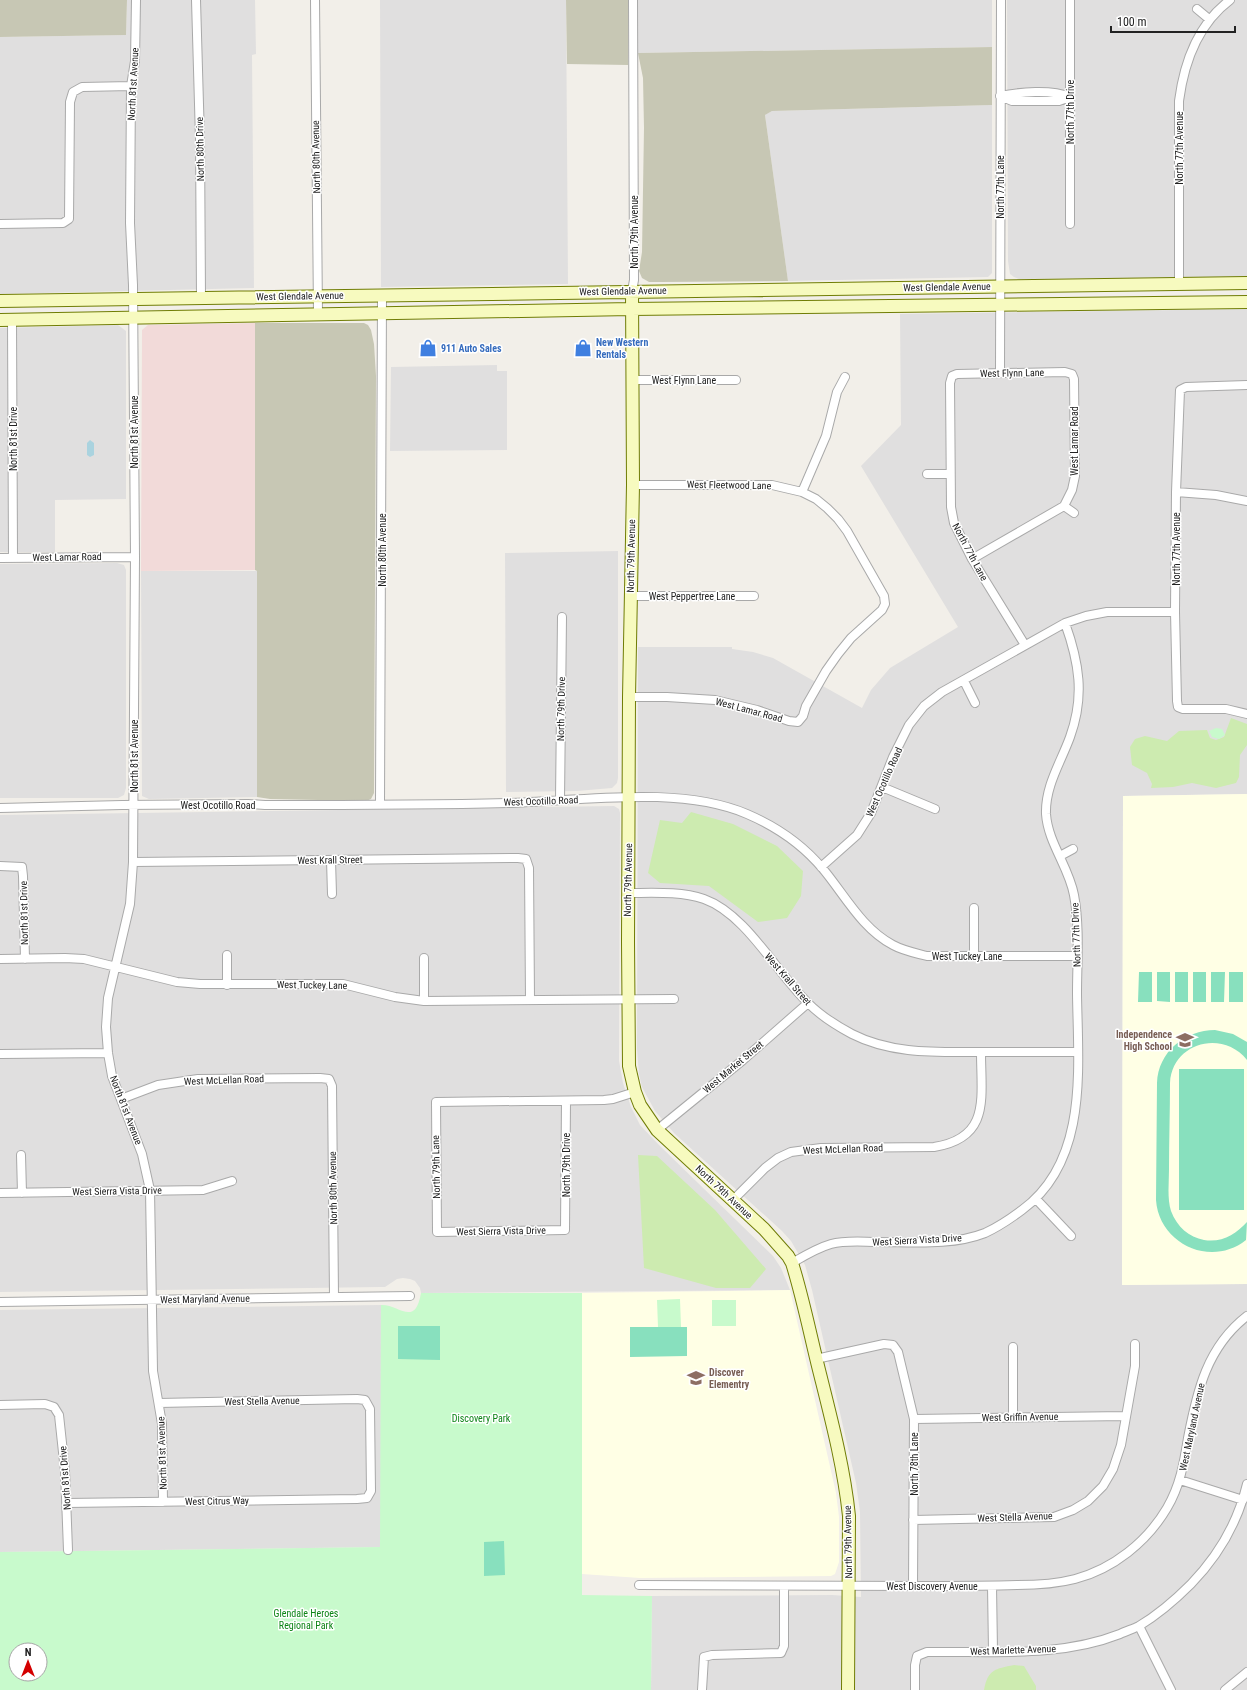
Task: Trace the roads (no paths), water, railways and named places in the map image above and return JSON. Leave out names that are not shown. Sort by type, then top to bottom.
[{"type":"main road","name":"West Glendale Avenue","points":[[0,301],[1247,283]]},
{"type":"main road","name":"North 79th Avenue","points":[[632,291],[631,380],[633,485],[629,697],[629,1066],[634,1092],[640,1106],[657,1130],[764,1229],[788,1256],[792,1263],[848,1499],[848,1690]]},
{"type":"main road","name":"West Glendale Avenue","points":[[6,320],[631,309],[1247,302]]},
{"type":"street","name":"North 81st Avenue","points":[[136,0],[135,61],[131,86],[130,223],[134,299],[135,556],[133,862],[130,904],[106,1012],[108,1052],[112,1076],[142,1154],[150,1190],[153,1370],[159,1403],[163,1447],[163,1502]]},
{"type":"street","name":"North 80th Drive","points":[[196,0],[200,139],[201,298]]},
{"type":"street","name":"North 80th Avenue","points":[[315,0],[318,314]]},
{"type":"street","name":"North 79th Avenue","points":[[632,291],[634,280],[633,0]]},
{"type":"street","name":"North 77th Lane","points":[[1000,373],[1001,0]]},
{"type":"street","name":"North 77th Drive","points":[[1070,0],[1070,224]]},
{"type":"street","name":"North 77th Avenue","points":[[1179,284],[1179,101],[1183,77],[1186,65],[1196,42],[1210,19],[1230,0]]},
{"type":"street","points":[[1197,9],[1210,19]]},
{"type":"street","points":[[0,224],[63,223],[69,219],[70,102],[73,92],[82,87],[131,86]]},
{"type":"street","points":[[1000,96],[1015,93],[1060,93],[1070,97]]},
{"type":"street","name":"North 80th Avenue","points":[[380,804],[382,295]]},
{"type":"street","name":"North 81st Drive","points":[[6,320],[13,558]]},
{"type":"street","name":"West Flynn Lane","points":[[952,376],[958,374],[1000,373],[1066,372],[1072,374]]},
{"type":"street","name":"West Lamar Road","points":[[1064,506],[1072,490],[1075,476],[1074,378],[1072,374]]},
{"type":"street","name":"North 77th Lane","points":[[952,376],[950,383],[950,474],[951,508],[954,523],[972,559],[1025,645]]},
{"type":"street","points":[[802,492],[826,436],[837,392],[845,377]]},
{"type":"street","name":"West Flynn Lane","points":[[631,380],[736,380]]},
{"type":"street","name":"North 77th Avenue","points":[[1247,385],[1186,387],[1180,390],[1176,492],[1175,612],[1176,701],[1178,708],[1226,709],[1247,714]]},
{"type":"street","points":[[927,474],[950,474]]},
{"type":"street","name":"West Fleetwood Lane","points":[[633,485],[772,485],[802,492],[816,499],[838,519],[847,531],[884,596],[885,604],[882,610],[851,638],[826,671],[806,706],[803,716],[798,722]]},
{"type":"street","points":[[1176,492],[1216,495],[1247,502]]},
{"type":"street","points":[[972,559],[1064,506],[1074,513]]},
{"type":"street","name":"West Lamar Road","points":[[0,558],[135,556]]},
{"type":"street","name":"West Peppertree Lane","points":[[630,596],[754,596]]},
{"type":"street","name":"West Ocotillo Road","points":[[0,808],[134,805],[508,803],[629,797],[686,799],[724,805],[767,823],[802,848],[821,867],[857,835],[872,813],[894,757],[910,725],[924,706],[942,692],[1065,623],[1086,616],[1107,612],[1175,612]]},
{"type":"street","name":"North 79th Drive","points":[[560,800],[562,617]]},
{"type":"street","name":"North 77th Drive","points":[[1036,1199],[1054,1176],[1070,1138],[1076,1101],[1078,1052],[1077,956],[1074,895],[1060,856],[1049,832],[1046,813],[1048,794],[1054,774],[1071,736],[1079,690],[1078,668],[1074,648],[1065,623]]},
{"type":"street","points":[[964,681],[975,704]]},
{"type":"street","name":"West Lamar Road","points":[[629,697],[667,697],[714,700],[757,710],[789,721],[798,722]]},
{"type":"street","points":[[882,787],[935,808]]},
{"type":"street","points":[[1060,856],[1073,850]]},
{"type":"street","name":"West Krall Street","points":[[133,862],[526,859],[529,868],[530,1000]]},
{"type":"street","points":[[331,860],[332,894]]},
{"type":"street","name":"North 81st Drive","points":[[0,866],[22,868],[25,959]]},
{"type":"street","name":"West Tuckey Lane","points":[[821,867],[866,923],[880,937],[894,946],[908,951],[927,956],[1077,956]]},
{"type":"street","name":"West Krall Street","points":[[628,893],[684,895],[703,899],[720,906],[732,915],[746,930],[808,1003],[832,1022],[853,1034],[875,1042],[913,1051],[1078,1052]]},
{"type":"street","points":[[974,908],[974,956]]},
{"type":"street","points":[[227,955],[227,985]]},
{"type":"street","points":[[424,958],[424,1001]]},
{"type":"street","name":"West Tuckey Lane","points":[[0,959],[84,959],[177,982],[200,984],[343,984],[395,997],[424,1001],[674,999]]},
{"type":"street","name":"West Market Street","points":[[657,1130],[743,1060],[808,1003]]},
{"type":"street","points":[[0,1054],[108,1052]]},
{"type":"street","name":"West McLellan Road","points":[[733,1200],[764,1168],[778,1158],[791,1152],[821,1148],[934,1147],[948,1145],[959,1140],[969,1133],[979,1114],[981,1102],[981,1052]]},
{"type":"street","name":"West McLellan Road","points":[[121,1099],[158,1085],[198,1079],[329,1079]]},
{"type":"street","name":"North 80th Avenue","points":[[329,1079],[332,1086],[334,1297]]},
{"type":"street","points":[[566,1101],[613,1099],[634,1092]]},
{"type":"street","name":"North 79th Drive","points":[[565,1230],[566,1101]]},
{"type":"street","name":"North 79th Lane","points":[[437,1232],[436,1102],[566,1101]]},
{"type":"street","points":[[21,1155],[22,1193]]},
{"type":"street","name":"West Sierra Vista Drive","points":[[0,1193],[203,1190],[232,1182]]},
{"type":"street","points":[[1036,1199],[1071,1236]]},
{"type":"street","name":"West Sierra Vista Drive","points":[[792,1263],[819,1248],[841,1242],[914,1242],[967,1238],[984,1233],[1006,1221],[1036,1199]]},
{"type":"street","name":"West Sierra Vista Drive","points":[[437,1232],[565,1230]]},
{"type":"street","name":"West Maryland Avenue","points":[[0,1302],[410,1296]]},
{"type":"street","name":"West Maryland Avenue","points":[[1180,1480],[1192,1417],[1204,1375],[1215,1352],[1228,1334],[1247,1316]]},
{"type":"street","name":"North 78th Lane","points":[[816,1359],[884,1344],[894,1345],[898,1352],[914,1419],[913,1586]]},
{"type":"street","points":[[1125,1416],[1134,1366],[1134,1344]]},
{"type":"street","points":[[1013,1347],[1013,1417]]},
{"type":"street","name":"West Stella Avenue","points":[[159,1403],[366,1400],[370,1409],[371,1492],[367,1498]]},
{"type":"street","name":"North 81st Drive","points":[[0,1405],[45,1404],[54,1406],[59,1415],[67,1503],[68,1550]]},
{"type":"street","name":"West Stella Avenue","points":[[914,1520],[1054,1517],[1073,1510],[1088,1501],[1103,1486],[1114,1469],[1121,1445],[1125,1416]]},
{"type":"street","name":"West Griffin Avenue","points":[[914,1419],[1125,1416]]},
{"type":"street","points":[[1180,1480],[1243,1500]]},
{"type":"street","name":"West Discovery Avenue","points":[[639,1585],[992,1586],[1061,1582],[1088,1575],[1109,1565],[1132,1550],[1152,1528],[1166,1509],[1180,1480]]},
{"type":"street","name":"West Marlette Avenue","points":[[915,1690],[915,1665],[917,1656],[927,1652],[1044,1651],[1075,1647],[1109,1638],[1139,1626],[1175,1600],[1203,1572],[1217,1552],[1232,1525],[1243,1500],[1247,1484]]},
{"type":"street","name":"West Citrus Way","points":[[67,1503],[367,1498]]},
{"type":"street","points":[[702,1690],[704,1657],[712,1655],[781,1653],[784,1646],[784,1586]]},
{"type":"street","points":[[992,1586],[993,1651]]},
{"type":"street","points":[[1139,1626],[1171,1690]]},
{"type":"street","points":[[1225,1690],[1247,1672]]},
{"type":"water","points":[[90,440],[94,443],[94,455],[90,457],[87,455],[87,443]]},
{"type":"place","name":"911 Auto Sales","points":[[428,348]]},
{"type":"place","name":"New Western Rentals","points":[[583,348]]},
{"type":"place","name":"Independence High School","points":[[1185,1040]]},
{"type":"place","name":"Discover Elementry","points":[[696,1378]]},
{"type":"park label","name":"Discovery Park","points":[[481,1418]]},
{"type":"park label","name":"Glendale Heroes Regional Park","points":[[306,1618]]}]
